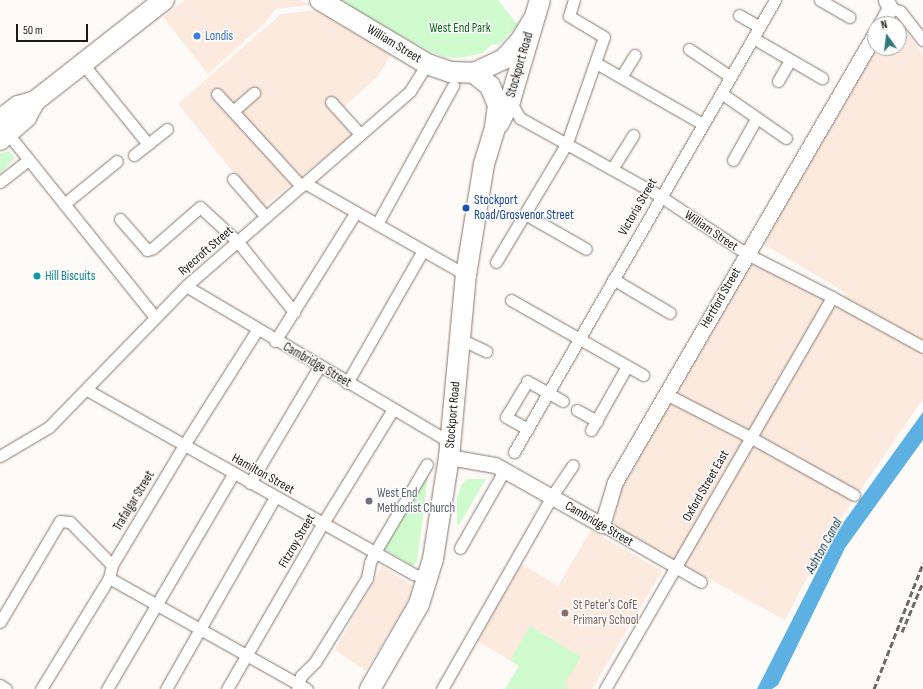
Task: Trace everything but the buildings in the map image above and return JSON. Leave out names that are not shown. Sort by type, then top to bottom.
[{"type":"highway","points":[[2,129],[26,118],[35,101],[164,0]]},
{"type":"highway","name":"William Street","points":[[320,0],[427,64],[450,72],[474,73]]},
{"type":"highway","name":"Stockport Road","points":[[495,127],[503,118],[510,101],[540,0]]},
{"type":"highway","points":[[474,73],[509,55],[533,20]]},
{"type":"highway","name":"Stockport Road","points":[[370,689],[419,604],[433,559],[450,450],[466,275],[484,164],[495,127],[498,105],[490,86],[474,73]]},
{"type":"street","points":[[496,262],[568,143],[604,37],[569,16],[574,0]]},
{"type":"street","name":"Victoria Street","points":[[514,452],[580,339],[660,196],[775,0]]},
{"type":"street","points":[[820,0],[850,17]]},
{"type":"street","points":[[884,16],[888,4],[900,11],[923,40]]},
{"type":"street","points":[[738,15],[760,27]]},
{"type":"street","points":[[753,38],[822,78]]},
{"type":"street","name":"Hertford Street","points":[[602,526],[615,482],[867,48]]},
{"type":"street","points":[[689,49],[731,76]]},
{"type":"street","points":[[621,78],[635,55]]},
{"type":"street","points":[[778,81],[790,60]]},
{"type":"street","points":[[596,63],[703,124]]},
{"type":"street","points":[[83,64],[148,144]]},
{"type":"street","name":"Ryecroft Street","points":[[1,453],[50,427],[186,286],[405,95],[427,64]]},
{"type":"street","points":[[377,224],[453,86]]},
{"type":"street","points":[[232,111],[254,93]]},
{"type":"street","points":[[721,93],[756,119],[786,138]]},
{"type":"street","points":[[217,94],[303,185],[356,212],[422,252],[466,275]]},
{"type":"street","name":"William Street","points":[[510,101],[520,118],[568,143],[660,196],[747,254],[832,297],[923,347]]},
{"type":"street","points":[[331,102],[360,134]]},
{"type":"street","points":[[733,160],[756,119]]},
{"type":"street","points":[[2,129],[155,317]]},
{"type":"street","points":[[134,155],[167,129]]},
{"type":"street","points":[[612,169],[633,135]]},
{"type":"street","points":[[0,182],[28,160]]},
{"type":"street","points":[[64,204],[117,160]]},
{"type":"street","points":[[234,179],[266,217]]},
{"type":"street","points":[[120,219],[147,250],[153,248],[200,207],[238,242],[294,312]]},
{"type":"street","points":[[275,341],[356,212]]},
{"type":"street","points":[[525,214],[586,249]]},
{"type":"street","points":[[347,383],[422,252]]},
{"type":"street","points":[[613,279],[670,313]]},
{"type":"street","name":"Cambridge Street","points":[[186,286],[275,341],[393,409],[450,450],[505,469],[701,582]]},
{"type":"street","name":"Oxford Street East","points":[[605,689],[832,297]]},
{"type":"street","points":[[511,300],[643,375]]},
{"type":"street","name":"Trafalgar Street","points":[[41,689],[109,578],[112,565],[184,445],[257,330]]},
{"type":"street","points":[[460,339],[486,351]]},
{"type":"street","points":[[577,410],[594,426],[627,366]]},
{"type":"street","points":[[250,483],[319,367]]},
{"type":"street","points":[[528,429],[506,417],[525,384],[548,393],[563,402]]},
{"type":"street","name":"Hamilton Street","points":[[87,390],[233,474],[413,574],[428,578]]},
{"type":"street","points":[[666,394],[750,437],[854,495]]},
{"type":"street","name":"Fitzroy Street","points":[[227,689],[323,523],[393,409]]},
{"type":"street","points":[[109,578],[301,687],[301,676],[315,662],[367,578],[375,552],[427,464]]},
{"type":"street","points":[[446,688],[552,496],[574,465]]},
{"type":"street","points":[[460,548],[505,469]]},
{"type":"street","points":[[107,689],[233,474]]},
{"type":"street","points":[[166,689],[201,630],[275,497]]},
{"type":"street","points":[[0,622],[60,520],[70,522],[112,565]]},
{"type":"street","points":[[0,599],[10,605]]},
{"type":"street","points":[[0,685],[6,689]]},
{"type":"shaded area","points":[[185,0],[300,0],[311,5],[276,9],[265,23],[208,74],[163,17]]},
{"type":"shaded area","points":[[317,10],[391,55],[378,76],[336,114],[352,135],[262,208],[178,104],[281,14]]},
{"type":"shaded area","points":[[907,33],[923,54],[923,399],[832,531],[785,620],[613,527],[622,483],[751,260],[838,307],[846,293],[760,242],[870,56],[907,56]]},
{"type":"shaded area","name":"St Peter's CofE Primary School","points":[[591,530],[662,571],[592,689],[505,689],[519,666],[477,641],[522,564],[558,586]]},
{"type":"shaded area","points":[[382,566],[413,586],[405,607],[366,671],[335,650]]},
{"type":"green space","name":"West End Park","points":[[339,0],[498,0],[518,25],[500,44],[491,45],[483,53],[460,58],[444,57],[426,50]]},
{"type":"green space","points":[[9,151],[15,158],[0,174],[0,153]]},
{"type":"green space","points":[[425,476],[428,477],[417,562],[413,566],[382,548]]},
{"type":"green space","points":[[468,479],[486,479],[459,525],[457,524],[457,499],[461,485]]},
{"type":"green space","points":[[530,626],[581,657],[564,685],[570,689],[505,689],[519,666],[510,660]]},
{"type":"water","points":[[923,412],[923,440],[845,548],[778,685],[772,689],[757,689],[838,530]]},
{"type":"railway","points":[[874,689],[923,563]]},
{"type":"railway","points":[[902,632],[923,582]]},
{"type":"place","name":"Londis","points":[[197,36]]},
{"type":"place","name":"Stockport Road/Grosvenor Street","points":[[466,208]]},
{"type":"place","name":"Hill Biscuits","points":[[37,276]]},
{"type":"place","name":"West End Methodist Church","points":[[369,501]]},
{"type":"place","name":"St Peter's CofE Primary School","points":[[565,613]]},
{"type":"water label","name":"Ashton Canal","points":[[824,546]]}]
